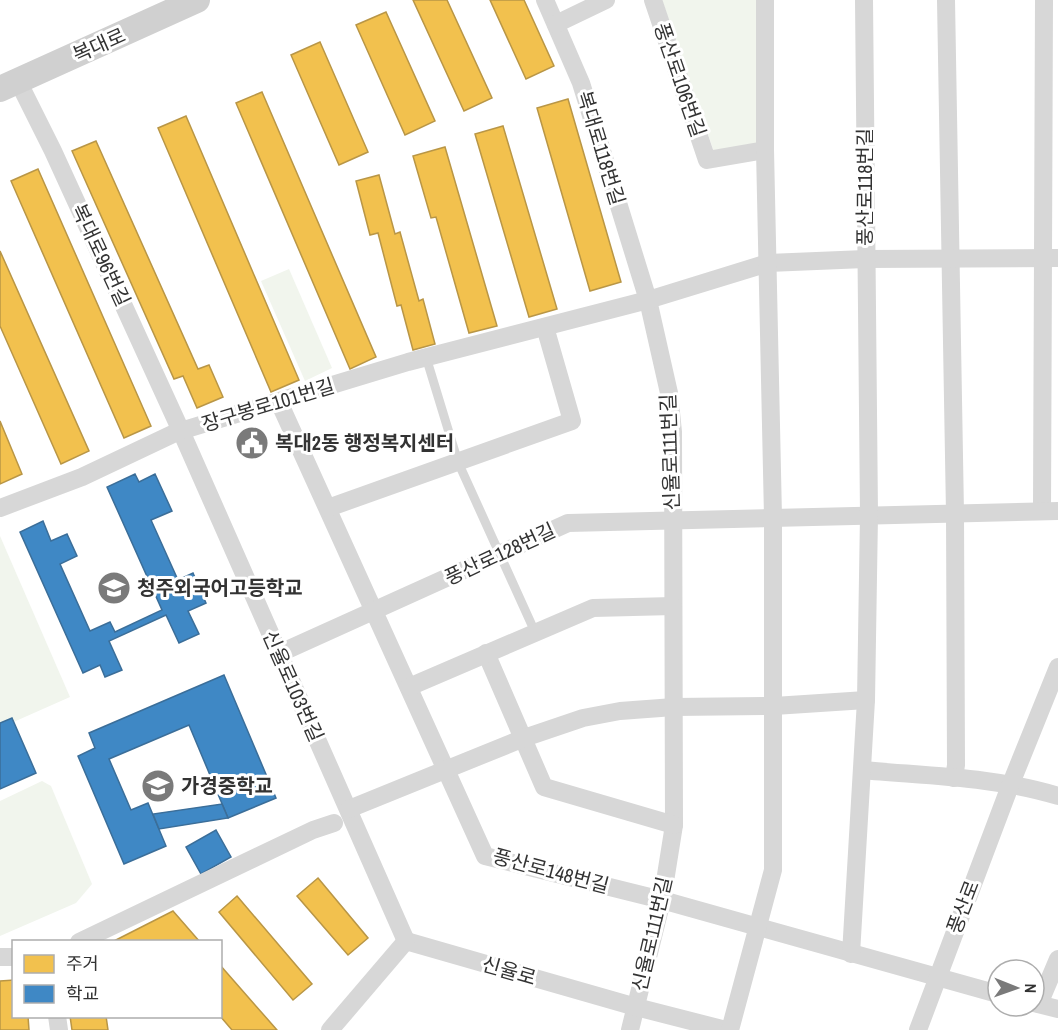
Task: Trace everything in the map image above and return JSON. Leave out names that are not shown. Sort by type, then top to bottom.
[{"type":"street","name":"복대로","points":[[9,85],[197,0]]},
{"type":"street","name":"복대로118번길","points":[[545,0],[581,83],[648,300]]},
{"type":"street","points":[[556,24],[606,0]]},
{"type":"street","name":"풍산로106번길","points":[[653,0],[707,160],[765,150]]},
{"type":"street","points":[[728,1030],[759,927],[773,870],[773,517],[765,150],[765,0]]},
{"type":"street","name":"풍산로118번길","points":[[864,0],[869,515]]},
{"type":"street","points":[[946,0],[955,513],[956,765],[954,778]]},
{"type":"street","points":[[1044,0],[1044,115],[1051,258]]},
{"type":"street","name":"복대로96번길","points":[[9,85],[53,151],[181,430]]},
{"type":"street","name":"풍산로118번길","points":[[648,300],[768,263],[865,259],[1051,258]]},
{"type":"street","name":"풍산로128번길","points":[[278,654],[568,523],[1050,511],[1044,384],[1051,258]]},
{"type":"street","name":"장구봉로101번길","points":[[0,508],[82,477],[181,430],[426,357],[648,300]]},
{"type":"street","name":"신율로111번길","points":[[630,1030],[662,900],[674,825],[673,432],[669,393],[648,300]]},
{"type":"street","points":[[328,508],[572,421],[544,327]]},
{"type":"street","name":"풍산로148번길","points":[[279,402],[485,856],[662,900],[986,991]]},
{"type":"street","name":"신율로103번길","points":[[181,430],[406,941]]},
{"type":"street","points":[[851,954],[865,727],[869,515]]},
{"type":"street","points":[[409,687],[593,608],[673,606]]},
{"type":"street","points":[[486,653],[544,787],[674,825]]},
{"type":"street","name":"풍산로","points":[[918,1030],[1010,786],[1058,667]]},
{"type":"street","points":[[349,809],[524,738],[583,718],[620,711],[674,707],[866,700]]},
{"type":"street","points":[[862,770],[954,778],[1058,796]]},
{"type":"street","points":[[83,940],[313,830],[334,823]]},
{"type":"street","points":[[330,1030],[406,941]]},
{"type":"street","name":"신율로","points":[[406,941],[636,1007],[728,1030]]},
{"type":"street","points":[[1046,983],[1058,959]]},
{"type":"lane","points":[[426,357],[458,462],[498,555],[535,632]]},
{"type":"shaded area","points":[[662,0],[757,0],[757,144],[714,152]]},
{"type":"shaded area","points":[[289,269],[332,368],[305,381],[261,281]]},
{"type":"shaded area","points":[[0,536],[70,697],[0,728]]},
{"type":"shaded area","points":[[42,781],[51,786],[92,884],[76,903],[0,936],[0,801]]},
{"type":"building: 주거","points":[[413,0],[447,0],[492,98],[464,111]]},
{"type":"building: 주거","points":[[490,0],[524,0],[554,66],[526,79]]},
{"type":"building: 주거","points":[[386,12],[435,121],[405,135],[356,25]]},
{"type":"building: 주거","points":[[320,42],[368,152],[339,165],[291,55]]},
{"type":"building: 주거","points":[[262,92],[376,357],[350,369],[236,103]]},
{"type":"building: 주거","points":[[568,99],[621,282],[590,291],[537,108]]},
{"type":"building: 주거","points":[[186,116],[299,380],[271,392],[158,128]]},
{"type":"building: 주거","points":[[503,126],[557,309],[529,317],[475,134]]},
{"type":"building: 주거","points":[[96,141],[198,369],[209,365],[223,397],[197,408],[183,376],[174,379],[72,151]]},
{"type":"building: 주거","points":[[445,147],[497,326],[469,333],[436,217],[431,218],[413,156]]},
{"type":"building: 주거","points":[[38,169],[151,426],[124,438],[11,181]]},
{"type":"building: 주거","points":[[379,175],[395,234],[400,232],[419,301],[423,299],[435,344],[413,350],[401,305],[397,306],[378,233],[370,235],[356,181]]},
{"type":"building: 주거","points":[[0,251],[89,451],[61,464],[0,326]]},
{"type":"building: 주거","points":[[0,421],[22,474],[0,484]]},
{"type":"building: 주거","points":[[318,878],[368,938],[348,955],[297,896]]},
{"type":"building: 주거","points":[[237,896],[312,984],[293,1000],[219,912]]},
{"type":"building: 주거","points":[[173,911],[198,940],[116,940]]},
{"type":"building: 주거","points":[[222,967],[277,1030],[232,1030],[222,1018]]},
{"type":"building: 주거","points":[[12,980],[12,1018],[28,1018],[29,1030],[0,1030],[0,981]]},
{"type":"building: 주거","points":[[70,1018],[106,1018],[108,1030],[72,1030]]},
{"type":"building: 학교","name":"청주외국어고등학교","points":[[135,474],[139,482],[155,474],[172,511],[151,520],[178,580],[193,573],[206,603],[188,611],[199,634],[179,643],[166,615],[109,641],[122,670],[105,677],[100,665],[83,673],[20,532],[43,521],[51,541],[67,534],[77,556],[60,564],[90,631],[110,622],[115,632],[162,610],[107,487]]},
{"type":"building: 학교","name":"가경중학교","points":[[224,675],[276,798],[228,818],[189,725],[109,759],[131,810],[148,803],[166,846],[124,864],[78,756],[95,748],[89,733]]},
{"type":"building: 학교","points":[[12,718],[36,773],[0,789],[0,723]]},
{"type":"building: 학교","points":[[222,804],[228,818],[159,829],[153,814]]},
{"type":"building: 학교","points":[[216,830],[231,857],[201,874],[186,847]]},
{"type":"place","name":"복대2동 행정복지센터","points":[[252,443]]},
{"type":"place","name":"청주외국어고등학교","points":[[114,588]]},
{"type":"place","name":"가경중학교","points":[[158,786]]}]
